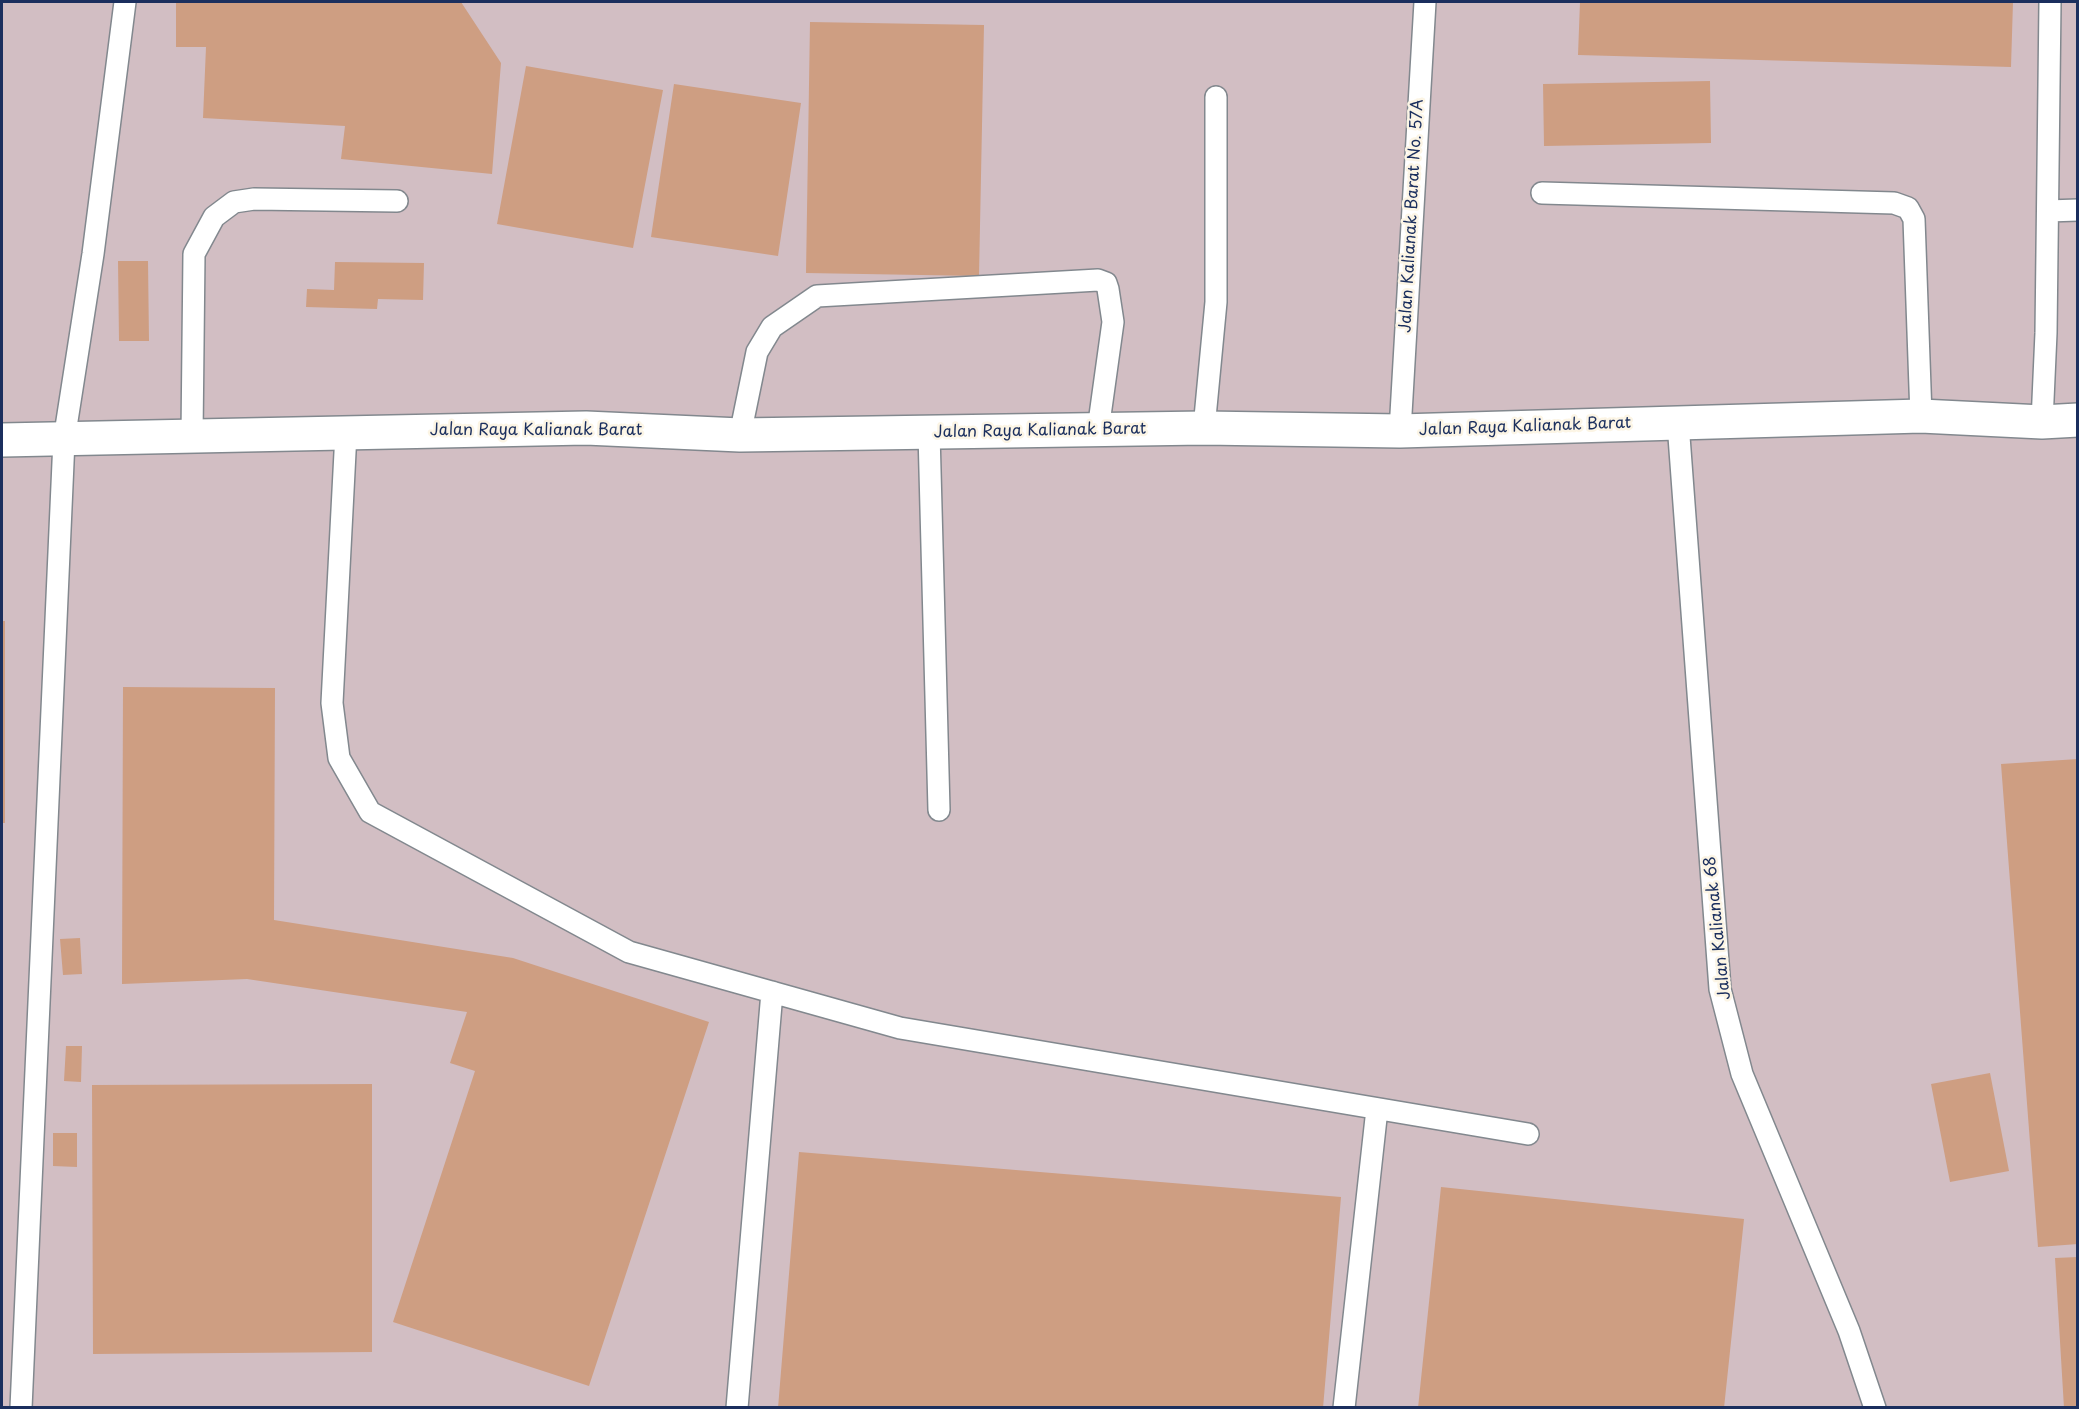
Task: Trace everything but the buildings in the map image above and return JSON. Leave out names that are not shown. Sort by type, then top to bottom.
[{"type":"highway","name":"Jalan Raya Kalianak Barat","points":[[2,440],[586,428],[740,435],[1204,428],[1400,431],[1921,416],[2042,422],[2078,420]]},
{"type":"lane","points":[[21,1407],[64,440],[93,255],[125,2]]},
{"type":"lane","name":"Jalan Kalianak Barat No. 57A","points":[[1400,431],[1425,2]]},
{"type":"lane","points":[[2042,422],[2048,211],[2050,2]]},
{"type":"lane","points":[[1204,428],[1216,302],[1216,97]]},
{"type":"lane","points":[[1542,193],[1893,203],[1908,208],[1914,219],[1921,416]]},
{"type":"lane","points":[[192,435],[194,254],[214,216],[234,202],[254,199],[397,201]]},
{"type":"lane","points":[[2048,211],[2078,210]]},
{"type":"lane","points":[[740,435],[757,352],[772,327],[817,296],[1098,280],[1106,283],[1113,322],[1098,430]]},
{"type":"lane","name":"Jalan Kalianak 68","points":[[1678,423],[1720,988],[1742,1074],[1849,1331],[1875,1407]]},
{"type":"lane","points":[[346,433],[332,703],[339,758],[370,812],[628,952],[900,1028],[1528,1134]]},
{"type":"lane","points":[[929,433],[939,810]]},
{"type":"lane","points":[[737,1407],[772,992]]},
{"type":"lane","points":[[1344,1407],[1377,1109]]},
{"type":"shaded area","points":[[2,2],[2077,2],[2077,1407],[2,1408]]}]
